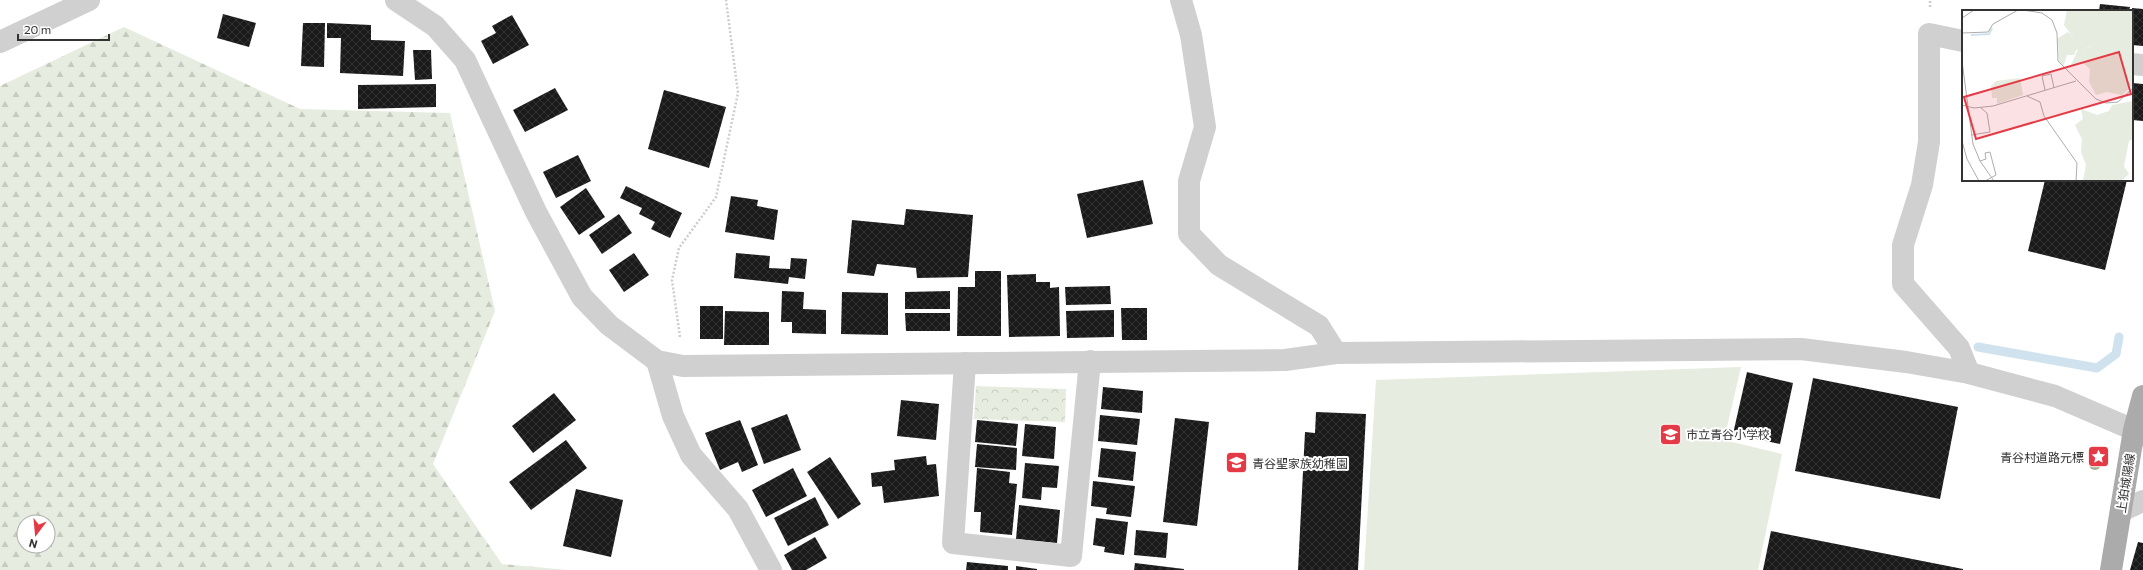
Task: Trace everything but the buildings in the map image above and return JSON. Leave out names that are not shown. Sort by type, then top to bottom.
[{"type":"main road","name":"上狛城陽線","points":[[2111,570],[2121,511],[2138,433],[2143,396]]},
{"type":"street","points":[[0,42],[89,0]]},
{"type":"street","points":[[396,0],[435,26],[465,60],[536,212],[582,297],[609,325],[657,361],[683,366],[1285,360],[1336,354],[1801,349],[1906,362],[1968,373],[2055,396],[2138,433]]},
{"type":"street","points":[[1181,0],[1191,35],[1205,127],[1189,181],[1189,234],[1219,265],[1319,326],[1336,354]]},
{"type":"street","points":[[1962,41],[1929,34],[1929,142],[1922,185],[1903,245],[1904,284],[1959,348],[1968,373]]},
{"type":"street","points":[[2133,64],[2143,65]]},
{"type":"street","points":[[657,361],[672,416],[691,455],[738,509],[771,570]]},
{"type":"street","points":[[964,363],[954,543],[1072,556],[1090,361]]},
{"type":"street","points":[[2121,511],[2143,501]]},
{"type":"path","points":[[683,366],[672,280],[679,248],[716,197],[738,93],[726,0]]},
{"type":"green space","points":[[124,27],[300,109],[450,113],[495,311],[433,464],[502,564],[568,570],[0,570],[0,86]]},
{"type":"green space","name":"市立青谷小学校","points":[[1741,367],[1724,440],[1782,454],[1758,570],[1364,570],[1376,380]]},
{"type":"green space","points":[[976,386],[1066,389],[1065,422],[974,419]]},
{"type":"waterway","points":[[1978,347],[2097,368],[2116,354],[2119,337]]},
{"type":"place","name":"市立青谷小学校","points":[[1670,434]]},
{"type":"place","name":"青谷村道路元標","points":[[2099,457]]},
{"type":"place","name":"青谷聖家族幼稚園","points":[[1236,463]]}]
